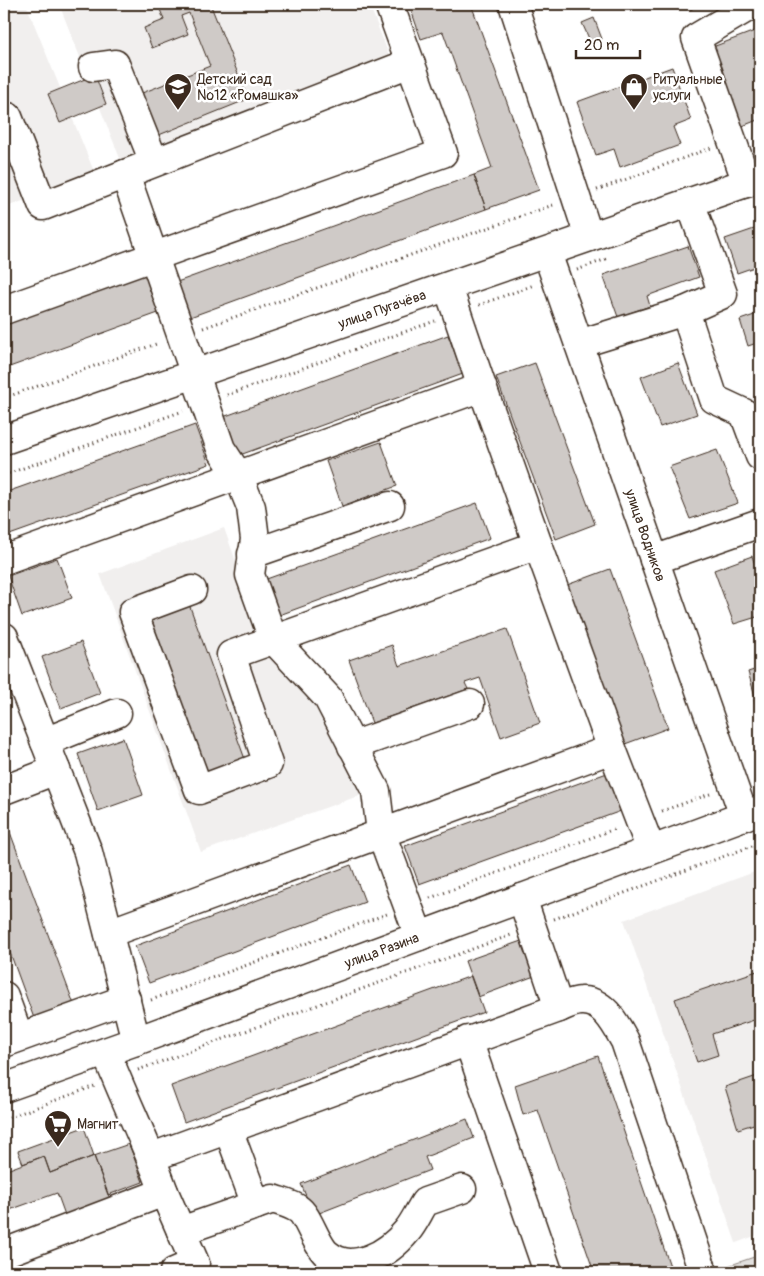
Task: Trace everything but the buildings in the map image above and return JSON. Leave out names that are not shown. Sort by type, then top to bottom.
[{"type":"street","points":[[4,310],[442,154],[388,4]]},
{"type":"street","points":[[514,4],[589,237]]},
{"type":"street","points":[[748,4],[745,9],[696,38],[731,140],[753,181]]},
{"type":"street","points":[[8,118],[43,206],[410,63]]},
{"type":"street","points":[[93,66],[115,64],[154,162]]},
{"type":"street","points":[[125,174],[221,449],[238,475],[252,507],[255,539],[250,575],[273,639],[328,698],[376,791],[381,833],[419,936]]},
{"type":"street","name":"улица Пугачёва","points":[[4,440],[448,286],[552,265],[589,237],[753,181]]},
{"type":"street","points":[[579,344],[685,311],[723,294],[690,202]]},
{"type":"street","name":"улица Водников","points":[[552,265],[732,786],[752,813]]},
{"type":"street","points":[[448,286],[538,545],[651,850]]},
{"type":"street","points":[[685,311],[714,399],[744,413],[760,456]]},
{"type":"street","points":[[4,560],[482,387]]},
{"type":"street","points":[[252,554],[390,506]]},
{"type":"street","points":[[654,560],[760,523]]},
{"type":"street","points":[[192,590],[134,612],[200,790],[268,764],[231,655],[538,545]]},
{"type":"street","points":[[4,637],[88,852],[136,1041]]},
{"type":"street","points":[[352,746],[470,704]]},
{"type":"street","points":[[45,742],[117,713]]},
{"type":"street","points":[[109,933],[612,749]]},
{"type":"street","points":[[4,790],[56,770]]},
{"type":"street","name":"улица Разина","points":[[4,1088],[752,813]]},
{"type":"street","points":[[522,898],[559,1008]]},
{"type":"street","points":[[4,996],[11,1040],[127,1003]]},
{"type":"street","points":[[152,1157],[468,1040],[559,1008],[582,1001],[591,1002],[607,1012],[625,1041],[703,1272]]},
{"type":"street","points":[[468,1040],[548,1272]]},
{"type":"street","points":[[106,1052],[152,1157],[164,1192],[195,1263],[174,1272]]},
{"type":"street","points":[[228,1129],[256,1205]]},
{"type":"street","points":[[181,1231],[273,1199],[299,1209],[325,1253],[339,1262],[356,1263],[378,1255],[395,1244],[408,1230],[425,1202],[462,1189]]},
{"type":"street","points":[[4,1253],[164,1192]]},
{"type":"path","points":[[4,398],[577,197],[731,140]]},
{"type":"path","points":[[4,475],[457,313],[552,265],[610,258]]},
{"type":"path","points":[[127,1003],[408,906],[732,786]]},
{"type":"path","points":[[4,1119],[760,843]]},
{"type":"shaded area","points":[[4,4],[26,4],[95,174],[4,208]]},
{"type":"shaded area","name":"Детский сад №12 «Ромашка»","points":[[59,4],[369,4],[391,60],[121,161]]},
{"type":"shaded area","points":[[224,528],[267,648],[319,704],[364,794],[201,852],[100,574]]},
{"type":"shaded area","points":[[760,870],[760,1234],[736,1243],[624,920]]},
{"type":"shaded area","points":[[760,1255],[760,1272],[720,1272],[719,1269]]},
{"type":"place","name":"Детский сад №12 «Ромашка»","points":[[178,111]]},
{"type":"place","name":"Ритуальные услуги","points":[[634,111]]},
{"type":"place","name":"Магнит","points":[[58,1148]]}]
